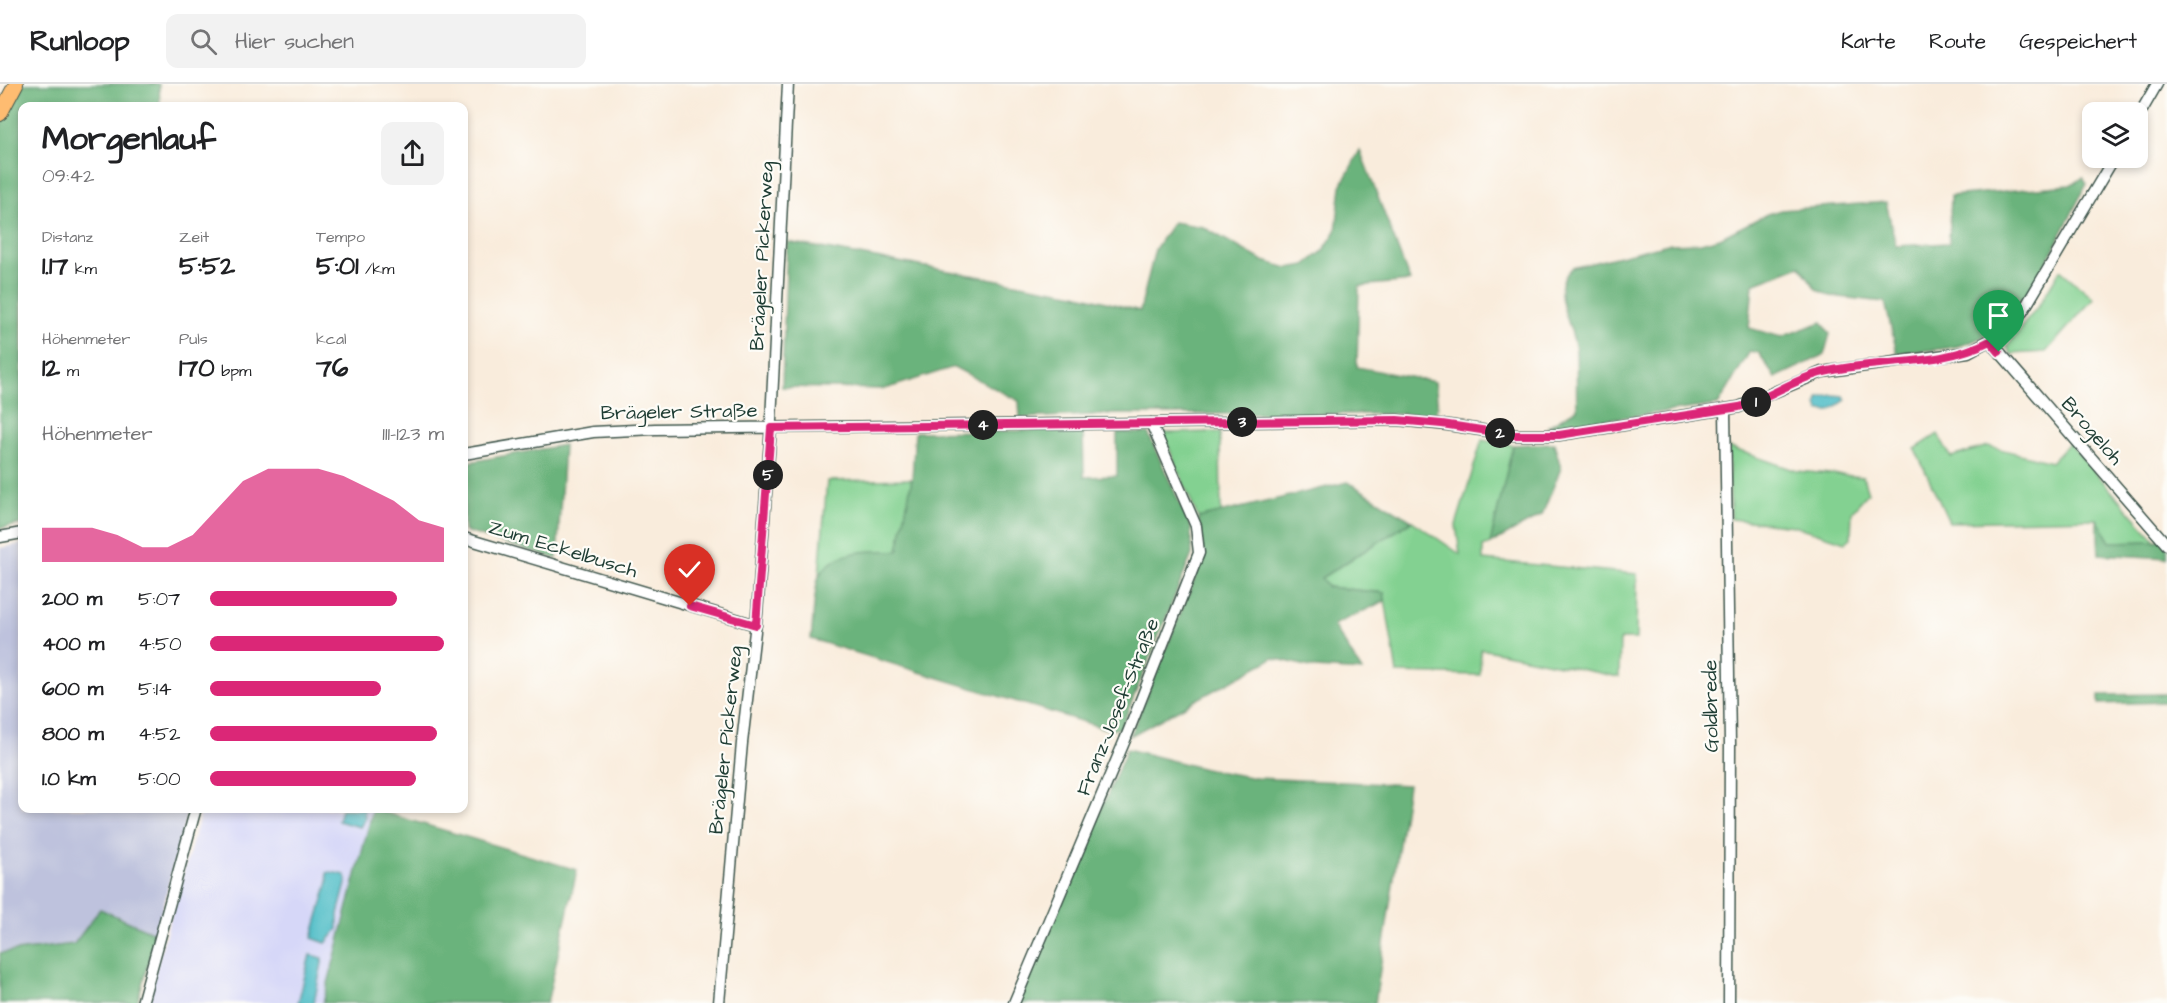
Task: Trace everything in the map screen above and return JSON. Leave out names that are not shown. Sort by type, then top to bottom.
[{"type":"main road","points":[[0,114],[16,84]]},
{"type":"street","name":"Brägeler Pickerweg","points":[[719,1003],[742,743],[756,625],[771,428],[788,84]]},
{"type":"street","points":[[2147,102],[2157,84]]},
{"type":"street","name":"Brägeler Straße","points":[[468,453],[593,432],[771,428],[1397,420],[1537,436],[1570,434],[1725,410],[1753,403],[1822,372],[1947,357],[1968,352],[1990,341],[2023,311],[2108,168]]},
{"type":"street","name":"Brogeloh","points":[[1990,341],[2167,545]]},
{"type":"street","name":"Goldbrede","points":[[1725,410],[1730,743],[1730,1003]]},
{"type":"street","name":"Franz-Josef-Straße","points":[[1014,1003],[1125,740],[1198,553],[1196,526],[1151,423]]},
{"type":"street","points":[[0,537],[18,534]]},
{"type":"street","name":"Zum Eckelbusch","points":[[468,539],[756,625]]},
{"type":"street","points":[[142,1003],[195,813]]},
{"type":"shaded area","points":[[18,545],[18,813],[187,813],[156,934],[100,909],[74,944],[0,953],[0,548]]},
{"type":"shaded area","points":[[201,813],[372,813],[323,1003],[146,1003]]},
{"type":"green space","points":[[22,84],[159,84],[160,102],[18,102],[18,525],[0,528],[0,127]]},
{"type":"green space","points":[[1360,150],[1410,281],[1359,286],[1357,367],[1435,382],[1438,407],[1434,416],[1118,414],[1020,418],[1019,401],[954,367],[885,389],[782,387],[787,242],[1076,294],[1140,311],[1155,249],[1173,222],[1203,227],[1263,261],[1288,268],[1305,265],[1323,251],[1336,231],[1341,186]]},
{"type":"green space","points":[[2083,178],[2087,184],[2028,292],[1996,328],[1978,339],[1949,348],[1897,353],[1885,302],[1830,296],[1816,289],[1800,266],[1753,284],[1749,328],[1781,337],[1822,322],[1830,334],[1824,355],[1775,378],[1759,353],[1750,351],[1718,405],[1547,427],[1577,409],[1576,352],[1561,297],[1561,287],[1572,268],[1668,244],[1701,243],[1720,238],[1767,214],[1781,210],[1886,202],[1896,246],[1949,243],[1951,196],[2070,185]]},
{"type":"green space","points":[[2060,270],[2094,298],[2046,352],[2011,354],[2007,346],[2039,305]]},
{"type":"green space","points":[[1083,430],[1084,477],[1117,476],[1117,433],[1148,433],[1191,528],[1192,554],[1121,728],[1110,730],[811,639],[816,586],[820,574],[827,566],[846,555],[867,551],[898,551],[912,479],[915,432]]},
{"type":"green space","points":[[1220,432],[1221,513],[1198,518],[1163,433]]},
{"type":"green space","points":[[1938,434],[1951,457],[1988,446],[2051,462],[2069,443],[2156,541],[2110,542],[2097,519],[1949,522],[1915,449]]},
{"type":"green space","points":[[1482,440],[1513,445],[1490,544],[1483,547],[1483,560],[1637,574],[1636,639],[1620,639],[1619,677],[1481,649],[1480,675],[1397,673],[1384,593],[1328,587],[1321,578],[1412,521],[1460,554],[1456,525]]},
{"type":"green space","points":[[1554,443],[1561,468],[1542,515],[1490,544],[1513,445]]},
{"type":"green space","points":[[564,445],[557,559],[468,532],[468,462]]},
{"type":"green space","points":[[1728,447],[1797,471],[1863,477],[1868,493],[1852,511],[1851,538],[1846,542],[1794,526],[1731,519]]},
{"type":"green space","points":[[912,479],[898,552],[855,554],[837,561],[819,575],[827,481]]},
{"type":"green space","points":[[1348,482],[1412,521],[1321,578],[1328,587],[1384,593],[1385,601],[1333,625],[1362,671],[1315,668],[1273,658],[1130,736],[1202,561],[1202,539],[1198,518]]},
{"type":"green space","points":[[2097,519],[2110,542],[2156,541],[2167,534],[2167,558],[2099,554]]},
{"type":"green space","points":[[2167,694],[2167,702],[2099,704],[2099,695]]},
{"type":"green space","points":[[1127,749],[1205,769],[1256,778],[1408,785],[1375,1003],[1018,1003]]},
{"type":"green space","points":[[372,813],[386,813],[577,870],[547,1003],[323,1003]]},
{"type":"green space","points":[[100,909],[156,934],[137,1003],[0,1003],[0,953],[74,944]]},
{"type":"water","points":[[1833,395],[1844,396],[1846,400],[1829,411],[1819,411],[1817,404],[1819,398]]},
{"type":"water","points":[[340,813],[364,813],[365,818],[360,827],[338,821]]},
{"type":"water","points":[[327,873],[345,875],[347,880],[338,914],[338,929],[326,943],[312,938],[328,882]]},
{"type":"water","points":[[310,955],[323,958],[314,1003],[298,1003]]},
{"type":"route","points":[[690,606],[756,625],[771,428],[1397,420],[1514,435],[1559,435],[1739,407],[1753,403],[1802,379],[1843,368],[1947,357],[1968,352],[1990,341],[1999,352]]}]
